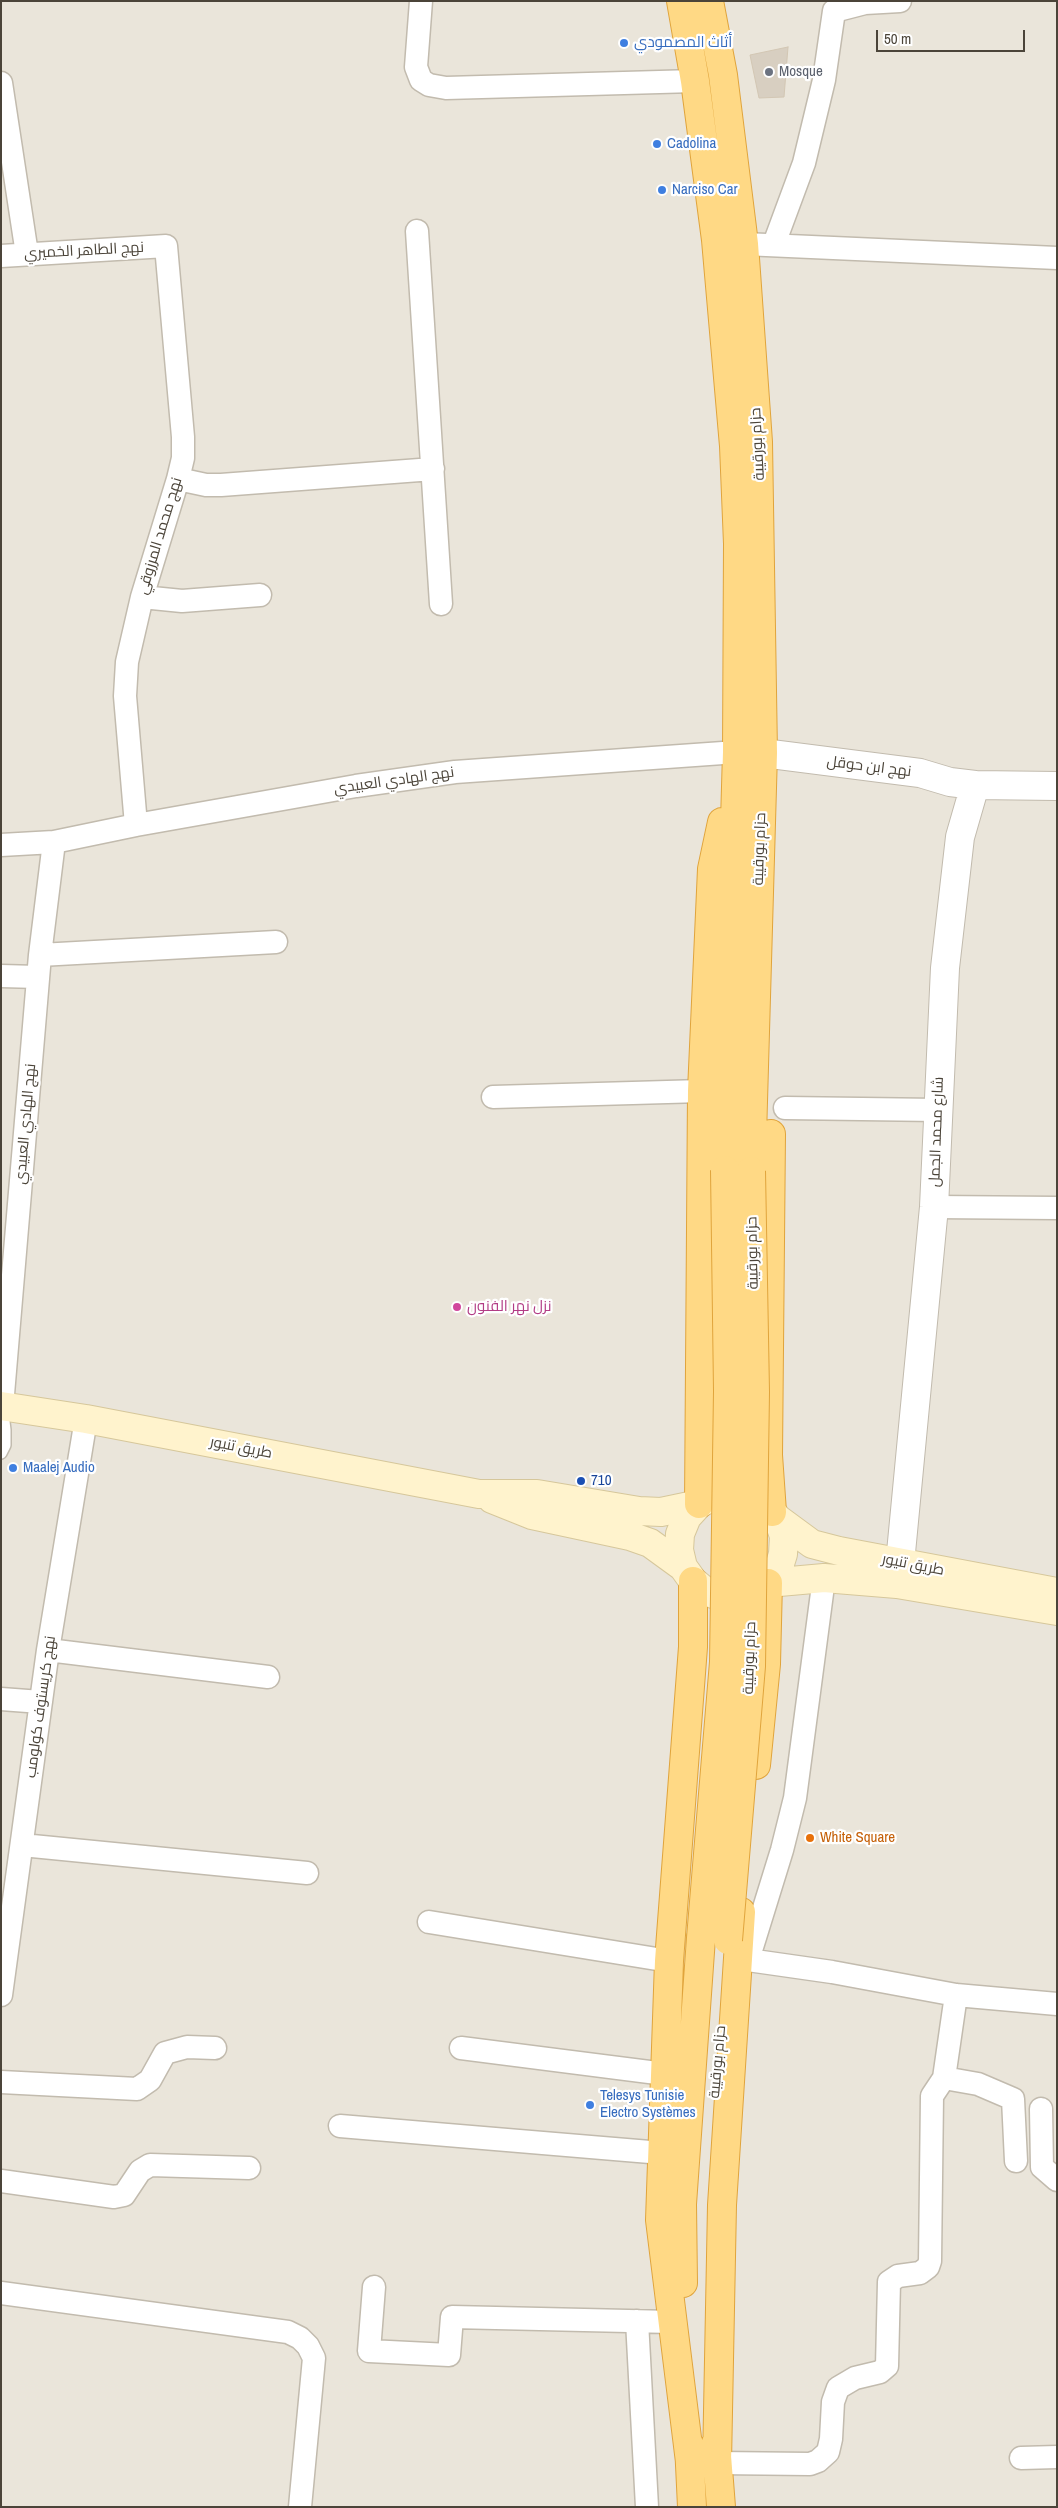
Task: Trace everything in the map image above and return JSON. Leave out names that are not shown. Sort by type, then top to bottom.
[{"type":"highway","name":"حزام بورقيبة","points":[[681,1],[695,81],[716,240],[734,446],[750,752],[725,1170],[728,1392],[724,1662],[701,1938],[682,2204],[692,2507]]},
{"type":"highway","name":"حزام بورقيبة","points":[[709,1],[723,74],[744,244],[758,442],[750,752],[755,1392],[751,1666],[738,1953],[706,2208],[717,2463],[721,2507]]},
{"type":"highway","points":[[699,1504],[702,1091],[712,869],[750,752]]},
{"type":"highway","points":[[750,752],[777,845],[768,1445],[775,1516]]},
{"type":"highway","points":[[688,1574],[693,1646],[669,1961],[660,2220],[690,2462]]},
{"type":"highway","points":[[738,1953],[766,1664],[768,1583]]},
{"type":"main road","name":"طريق تنيور","points":[[2,1406],[86,1419],[480,1494],[537,1494],[639,1511],[661,1512],[699,1504]]},
{"type":"main road","points":[[733,1492],[750,1496],[766,1505],[775,1516],[784,1536],[784,1554],[778,1570],[768,1583],[754,1593],[738,1597],[721,1597],[706,1591],[688,1574],[679,1550],[680,1534],[687,1517],[699,1504],[715,1495],[733,1492]]},
{"type":"main road","name":"طريق تنيور","points":[[480,1494],[532,1515],[644,1541],[668,1554],[688,1574]]},
{"type":"main road","name":"طريق تنيور","points":[[775,1516],[812,1544],[900,1563],[1057,1592]]},
{"type":"main road","name":"طريق تنيور","points":[[768,1583],[824,1578],[898,1584],[1057,1611]]},
{"type":"street","points":[[421,1],[416,67],[422,80],[430,85],[446,88],[695,81]]},
{"type":"street","points":[[774,244],[804,163],[824,80],[834,11],[865,3],[900,1]]},
{"type":"street","points":[[1,83],[27,254]]},
{"type":"street","points":[[418,231],[441,604]]},
{"type":"street","points":[[744,244],[1057,258]]},
{"type":"street","name":"نهج الطاهر الخميري","points":[[1,256],[166,246]]},
{"type":"street","name":"نهج محمد المرزوقي","points":[[136,825],[125,696],[132,634],[178,479],[183,437],[166,246]]},
{"type":"street","points":[[178,479],[206,485],[221,485],[433,469]]},
{"type":"street","points":[[142,597],[182,602],[260,595]]},
{"type":"street","name":"نهج ابن حوقل","points":[[750,752],[920,773],[950,782],[975,785]]},
{"type":"street","name":"نهج الهادي العبيدي","points":[[1,845],[54,842],[136,825],[356,786],[455,772],[750,752]]},
{"type":"street","points":[[975,785],[1057,786]]},
{"type":"street","name":"شارع محمد الجمل","points":[[900,1563],[934,1207],[944,968],[960,837],[975,785]]},
{"type":"street","name":"نهج الهادي العبيدي","points":[[2,1406],[40,955],[54,842]]},
{"type":"street","points":[[40,955],[276,942]]},
{"type":"street","points":[[1,976],[38,977]]},
{"type":"street","points":[[493,1097],[702,1091]]},
{"type":"street","points":[[785,1108],[938,1110]]},
{"type":"street","points":[[934,1207],[1057,1208]]},
{"type":"street","name":"نهج كريستوف كولومب","points":[[1,1995],[48,1650],[86,1419]]},
{"type":"street","points":[[824,1578],[795,1798],[782,1850],[738,1953],[956,1995],[1057,2004]]},
{"type":"street","points":[[48,1650],[268,1677]]},
{"type":"street","points":[[1,1699],[41,1702]]},
{"type":"street","points":[[22,1845],[307,1873]]},
{"type":"street","points":[[429,1922],[669,1961]]},
{"type":"street","points":[[717,2463],[810,2464],[818,2462],[828,2452],[831,2439],[833,2402],[838,2388],[855,2378],[880,2372],[887,2366],[889,2282],[898,2276],[920,2274],[928,2267],[930,2261],[932,2096],[944,2078],[956,1995]]},
{"type":"street","points":[[1,2082],[137,2089],[150,2080],[165,2053],[187,2047],[214,2048]]},
{"type":"street","points":[[461,2048],[665,2074]]},
{"type":"street","points":[[944,2078],[978,2084],[1013,2099],[1016,2161]]},
{"type":"street","points":[[1041,2109],[1042,2167],[1057,2180]]},
{"type":"street","points":[[340,2126],[662,2153]]},
{"type":"street","points":[[1,2181],[114,2196],[124,2195],[140,2171],[150,2165],[249,2168]]},
{"type":"street","points":[[374,2287],[369,2351],[449,2355],[452,2317],[672,2322]]},
{"type":"street","points":[[1,2292],[288,2332],[300,2338],[308,2346],[314,2358],[300,2507]]},
{"type":"street","points":[[637,2321],[647,2507]]},
{"type":"street","points":[[1021,2458],[1057,2456]]},
{"type":"lane","points":[[1,1453],[5,1445],[6,1430],[2,1406]]},
{"type":"shaded area","points":[[1,1],[1057,1],[1057,2507],[1,2507]]},
{"type":"building","points":[[788,47],[784,97],[759,98],[750,55]]},
{"type":"place","name":"أثاث المصمودي","points":[[624,43]]},
{"type":"place","name":"Mosque","points":[[769,72]]},
{"type":"place","name":"Cadolina","points":[[657,144]]},
{"type":"place","name":"Narciso Car","points":[[662,190]]},
{"type":"place","name":"نزل نهر الفنون","points":[[457,1307]]},
{"type":"place","name":"Maalej Audio","points":[[13,1468]]},
{"type":"place","name":"710","points":[[581,1481]]},
{"type":"place","name":"White Square","points":[[810,1838]]},
{"type":"place","name":"Telesys Tunisie Electro Systèmes","points":[[590,2105]]}]
